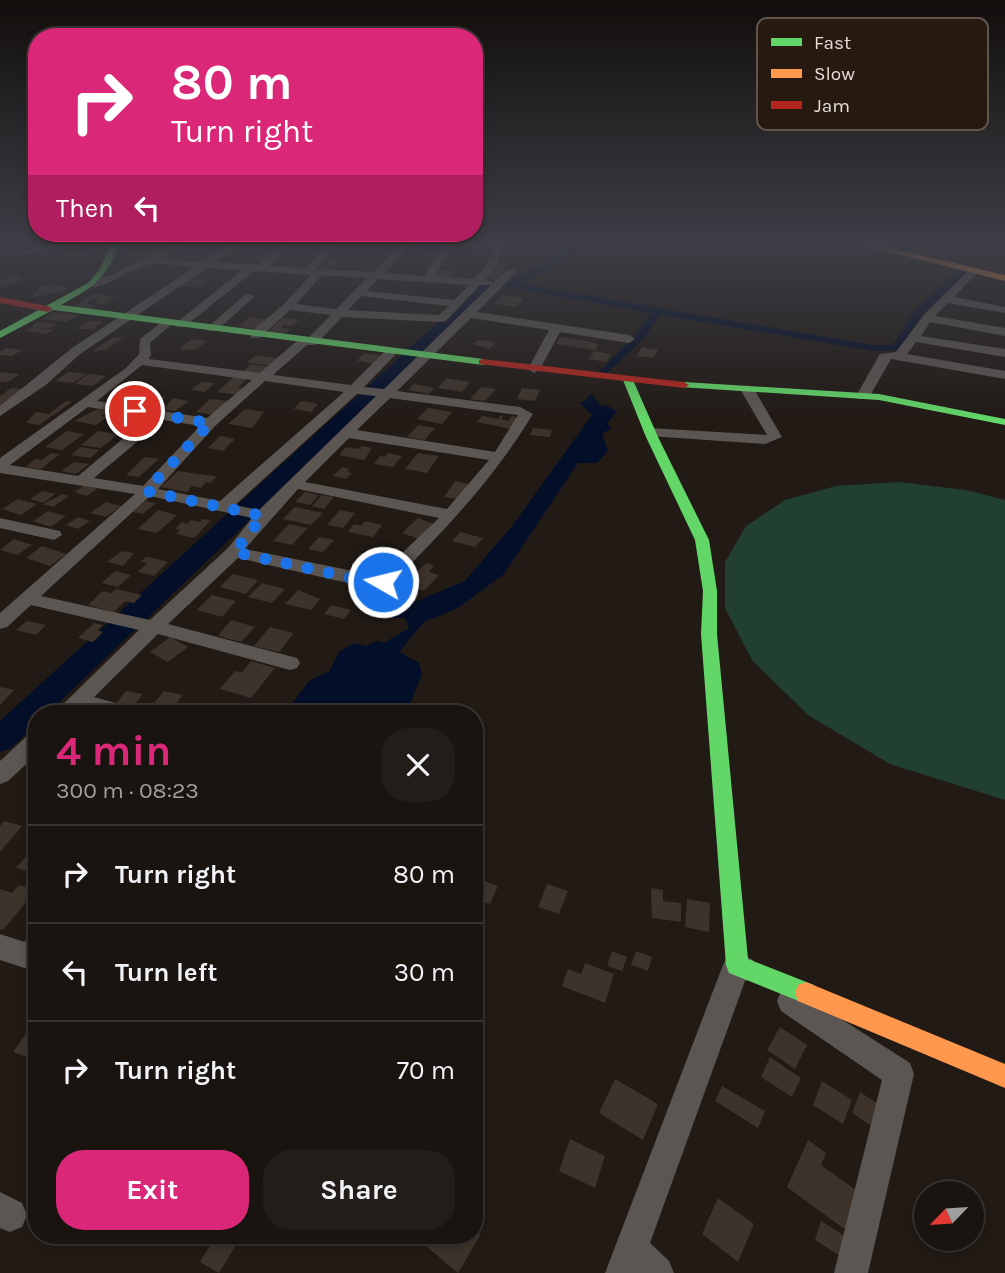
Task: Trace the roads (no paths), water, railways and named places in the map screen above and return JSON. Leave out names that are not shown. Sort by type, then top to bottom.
[{"type":"street","points":[[9,301],[308,342],[628,380],[863,396],[1005,422]]},
{"type":"street","points":[[0,335],[62,301]]},
{"type":"street","points":[[0,412],[43,381],[76,351],[149,301]]},
{"type":"street","points":[[0,466],[130,371],[145,355],[144,342],[208,301]]},
{"type":"street","points":[[212,329],[244,301]]},
{"type":"street","points":[[255,334],[291,301]]},
{"type":"street","points":[[0,623],[146,491],[210,423],[308,342],[351,301]]},
{"type":"street","points":[[417,301],[629,339]]},
{"type":"street","points":[[73,705],[234,552],[294,484],[425,356],[466,301]]},
{"type":"street","points":[[288,306],[339,313],[437,320],[472,301]]},
{"type":"street","points":[[900,356],[927,318],[943,301]]},
{"type":"street","points":[[958,301],[1005,310]]},
{"type":"street","points":[[927,318],[1005,332]]},
{"type":"street","points":[[534,369],[557,326]]},
{"type":"street","points":[[912,338],[1005,353]]},
{"type":"street","points":[[223,507],[391,352]]},
{"type":"street","points":[[863,396],[884,357],[900,356],[1005,375]]},
{"type":"street","points":[[138,361],[355,388],[526,414],[499,457],[451,515],[383,582],[370,582],[234,552]]},
{"type":"street","points":[[628,380],[702,540],[710,591],[709,634],[737,964],[627,1261],[657,1273]]},
{"type":"street","points":[[650,432],[765,440],[775,437],[747,389]]},
{"type":"street","points":[[85,403],[210,423]]},
{"type":"street","points":[[81,481],[160,415]]},
{"type":"street","points":[[346,433],[499,457]]},
{"type":"street","points":[[0,466],[146,491],[263,516]]},
{"type":"street","points":[[294,484],[451,515]]},
{"type":"street","points":[[0,523],[54,535]]},
{"type":"street","points":[[25,598],[154,627],[290,663]]},
{"type":"street","points":[[0,775],[28,749]]},
{"type":"street","points":[[0,947],[28,956]]},
{"type":"street","points":[[737,964],[1005,1076]]},
{"type":"street","points":[[737,964],[899,1073],[850,1273]]},
{"type":"water","points":[[591,393],[600,405],[608,406],[617,412],[607,423],[611,428],[602,434],[608,451],[597,463],[578,463],[504,574],[458,608],[424,622],[399,652],[419,663],[422,674],[410,705],[291,705],[310,680],[329,672],[339,652],[354,643],[367,646],[376,641],[384,643],[409,628],[405,618],[391,618],[393,611],[465,581],[513,525],[592,415],[579,402],[585,401]]},
{"type":"waterway","points":[[37,705],[470,301]]},
{"type":"waterway","points":[[604,301],[657,311]]},
{"type":"waterway","points":[[657,311],[872,348],[896,348],[920,311],[930,301]]},
{"type":"waterway","points":[[603,374],[637,340],[657,311]]},
{"type":"waterway","points":[[0,740],[28,714]]}]
